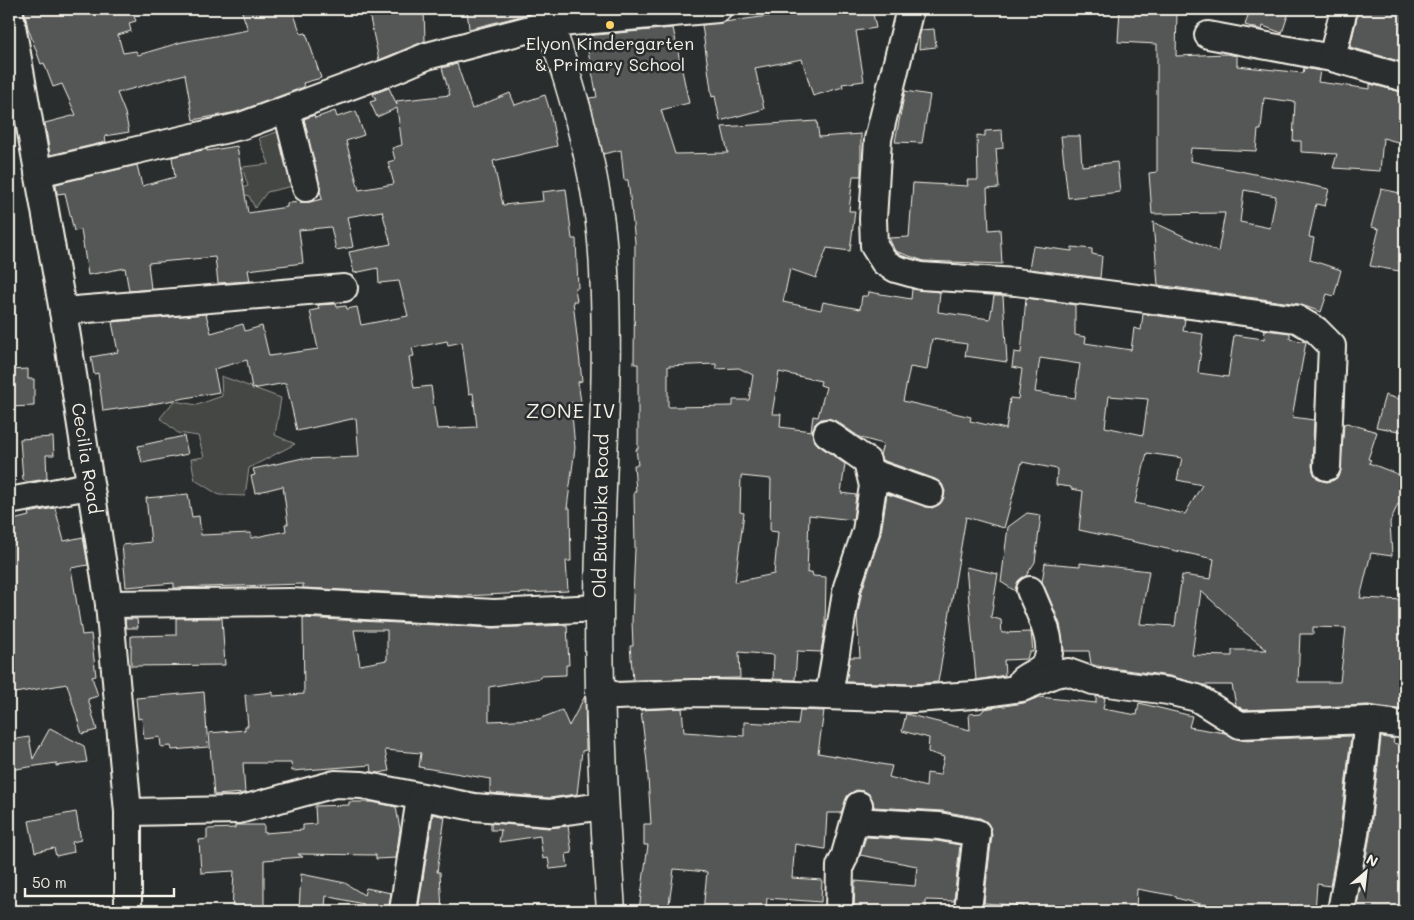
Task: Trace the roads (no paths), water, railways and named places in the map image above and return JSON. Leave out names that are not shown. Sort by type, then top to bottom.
[{"type":"main road","name":"Old Butabika Road","points":[[547,16],[579,122],[593,182],[604,269],[606,351],[599,608],[604,806],[611,911]]},
{"type":"street","name":"Cecilia Road","points":[[9,9],[64,311],[89,486],[109,604],[128,812],[128,911]]},
{"type":"street","points":[[38,173],[241,126],[287,111],[427,56],[547,16],[718,9]]},
{"type":"street","points":[[910,9],[878,139],[874,246],[884,262],[896,269],[921,276],[1016,282],[1297,319],[1316,330],[1332,346],[1327,467]]},
{"type":"street","points":[[1332,58],[1344,9]]},
{"type":"street","points":[[1208,35],[1332,58],[1405,78]]},
{"type":"street","points":[[287,111],[306,188]]},
{"type":"street","points":[[64,311],[344,288]]},
{"type":"street","points":[[827,433],[868,461],[873,486],[866,531],[847,586],[829,695]]},
{"type":"street","points":[[870,472],[930,493]]},
{"type":"street","points":[[9,501],[89,486]]},
{"type":"street","points":[[1007,690],[1043,667],[1049,658],[1050,643],[1030,590]]},
{"type":"street","points":[[109,604],[290,602],[494,613],[599,608]]},
{"type":"street","points":[[600,690],[616,696],[694,693],[829,695],[912,700],[974,695],[1022,688],[1055,674],[1068,672],[1093,681],[1168,690],[1197,698],[1240,726],[1368,720],[1405,724]]},
{"type":"street","points":[[1341,911],[1355,834],[1368,720]]},
{"type":"street","points":[[128,812],[238,810],[335,784],[362,785],[420,798],[474,807],[550,813],[604,806]]},
{"type":"street","points":[[403,911],[420,798]]},
{"type":"street","points":[[839,911],[840,866],[857,812],[978,834],[968,910]]},
{"type":"place","name":"Elyon Kindergarten & Primary School","points":[[610,25]]},
{"type":"district","name":"ZONE IV","points":[[571,411]]}]
